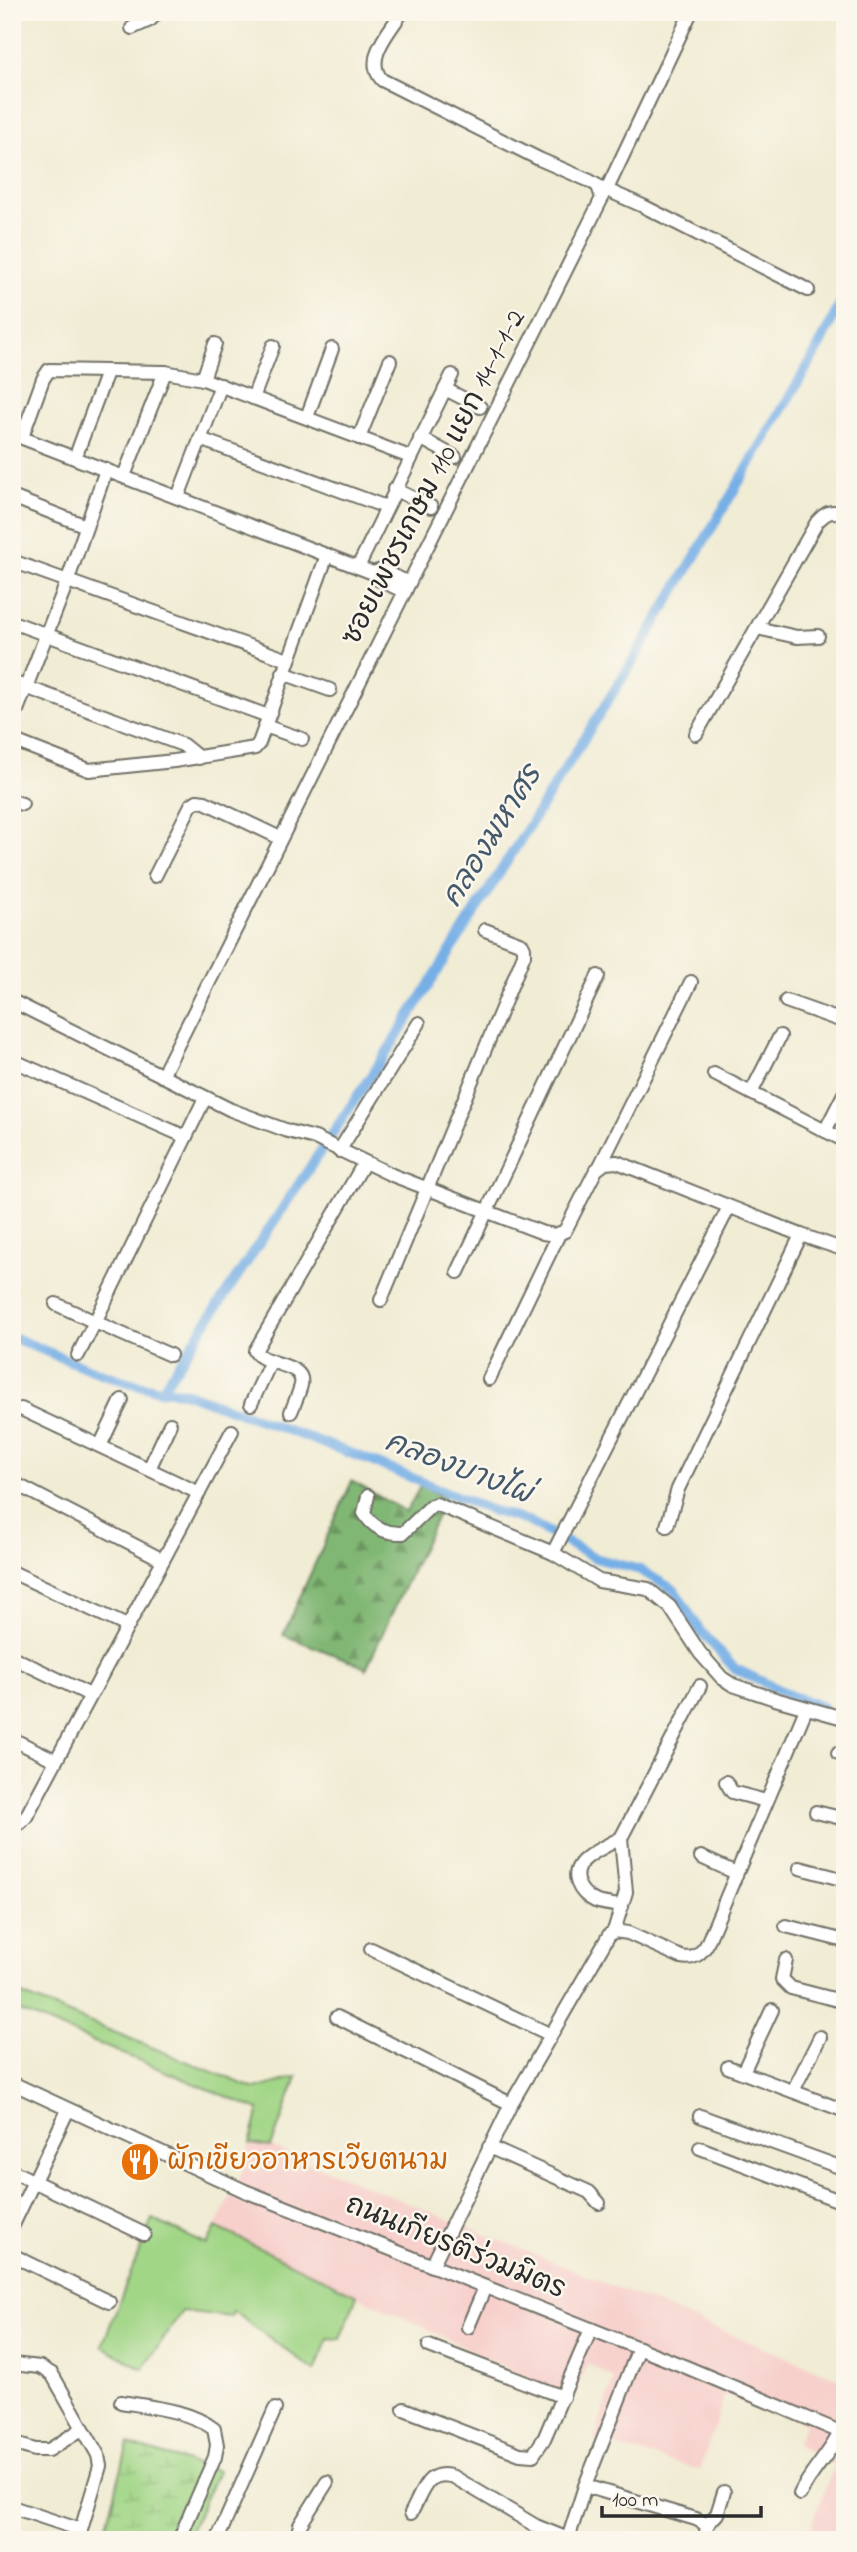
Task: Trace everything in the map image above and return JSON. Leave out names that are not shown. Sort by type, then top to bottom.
[{"type":"street","points":[[132,28],[150,20],[158,12]]},
{"type":"street","points":[[402,12],[375,60],[375,72],[382,80],[808,290]]},
{"type":"street","name":"ซอยเพชรเกษม 110 แยก 14-1-1-2","points":[[162,1076],[601,202],[603,188],[691,12]]},
{"type":"street","points":[[203,379],[215,344]]},
{"type":"street","points":[[253,398],[273,346]]},
{"type":"street","points":[[307,417],[332,349]]},
{"type":"street","points":[[359,438],[390,361]]},
{"type":"street","points":[[407,588],[378,579],[373,573],[358,567],[17,435],[49,370],[165,372],[221,385],[410,457]]},
{"type":"street","points":[[75,457],[107,372]]},
{"type":"street","points":[[124,476],[165,372]]},
{"type":"street","points":[[358,567],[452,374]]},
{"type":"street","points":[[178,497],[221,385]]},
{"type":"street","points":[[445,389],[480,407]]},
{"type":"street","points":[[420,438],[455,457]]},
{"type":"street","points":[[200,439],[386,507]]},
{"type":"street","points":[[12,723],[67,582],[106,470]]},
{"type":"street","points":[[394,489],[431,507]]},
{"type":"street","points":[[12,497],[86,526]]},
{"type":"street","points":[[696,734],[817,522],[831,511],[845,515]]},
{"type":"street","points":[[12,740],[89,770],[199,758],[255,748],[327,555]]},
{"type":"street","points":[[12,561],[285,666],[330,690]]},
{"type":"street","points":[[12,621],[266,721],[302,739]]},
{"type":"street","points":[[757,628],[797,637],[818,636]]},
{"type":"street","points":[[12,682],[183,745],[199,758]]},
{"type":"street","points":[[155,876],[191,805],[197,801],[205,802],[281,838]]},
{"type":"street","points":[[381,1300],[524,955],[522,944],[485,930]]},
{"type":"street","points":[[458,1272],[598,976]]},
{"type":"street","points":[[489,1379],[559,1234],[568,1226],[600,1166],[691,982]]},
{"type":"street","points":[[12,1001],[205,1098],[257,1120],[315,1138],[364,1163],[427,1189],[543,1233],[559,1234]]},
{"type":"street","points":[[786,1001],[845,1022]]},
{"type":"street","points":[[335,1148],[419,1023]]},
{"type":"street","points":[[751,1093],[780,1036]]},
{"type":"street","points":[[12,1060],[186,1137]]},
{"type":"street","points":[[714,1074],[845,1141]]},
{"type":"street","points":[[825,1131],[845,1093]]},
{"type":"street","points":[[78,1355],[205,1098]]},
{"type":"street","points":[[600,1166],[610,1162],[624,1164],[845,1250]]},
{"type":"street","points":[[291,1412],[301,1378],[297,1372],[256,1355],[255,1351],[364,1163]]},
{"type":"street","points":[[554,1550],[729,1207]]},
{"type":"street","points":[[667,1527],[678,1489],[801,1235]]},
{"type":"street","points":[[56,1304],[170,1356]]},
{"type":"street","points":[[251,1404],[271,1361]]},
{"type":"street","points":[[100,1446],[122,1400]]},
{"type":"street","points":[[21,1409],[199,1493]]},
{"type":"street","points":[[149,1469],[170,1424]]},
{"type":"street","points":[[12,1824],[20,1823],[26,1817],[232,1432]]},
{"type":"street","points":[[12,1482],[163,1560]]},
{"type":"street","points":[[368,1496],[364,1513],[375,1527],[385,1531],[403,1533],[411,1528],[430,1506],[436,1504],[554,1550],[599,1581],[633,1585],[655,1593],[670,1607],[700,1653],[722,1678],[733,1685],[806,1709],[844,1718]]},
{"type":"street","points":[[12,1572],[127,1626]]},
{"type":"street","points":[[12,1657],[90,1695]]},
{"type":"street","points":[[432,2266],[511,2104],[550,2034],[609,1935],[614,1931],[627,1880],[620,1847],[621,1838],[700,1686]]},
{"type":"street","points":[[614,1931],[628,1933],[689,1959],[706,1946],[806,1709]]},
{"type":"street","points":[[12,1740],[55,1760]]},
{"type":"street","points":[[726,1782],[732,1793],[766,1801]]},
{"type":"street","points":[[816,1812],[845,1819]]},
{"type":"street","points":[[621,1838],[583,1861],[577,1869],[576,1878],[584,1893],[594,1900],[622,1906]]},
{"type":"street","points":[[701,1857],[736,1872]]},
{"type":"street","points":[[800,1868],[845,1880]]},
{"type":"street","points":[[786,1926],[845,1941]]},
{"type":"street","points":[[371,1949],[550,2034]]},
{"type":"street","points":[[786,1960],[782,1979],[791,1988],[845,2002]]},
{"type":"street","points":[[743,2072],[772,2010]]},
{"type":"street","points":[[337,2017],[511,2104]]},
{"type":"street","points":[[793,2091],[820,2037]]},
{"type":"street","points":[[728,2067],[845,2111]]},
{"type":"street","name":"ถนนเกียรติร่วมมิตร","points":[[12,2083],[244,2191],[842,2432]]},
{"type":"street","points":[[12,2227],[68,2110]]},
{"type":"street","points":[[700,2116],[845,2169]]},
{"type":"street","points":[[489,2147],[589,2192],[599,2203]]},
{"type":"street","points":[[700,2148],[845,2203]]},
{"type":"street","points":[[12,2171],[144,2234]]},
{"type":"street","points":[[12,2255],[109,2302]]},
{"type":"street","points":[[468,2326],[485,2287]]},
{"type":"street","points":[[404,2409],[528,2456],[533,2455],[538,2450],[563,2397],[591,2329]]},
{"type":"street","points":[[429,2346],[563,2397]]},
{"type":"street","points":[[411,2513],[434,2474],[442,2473],[454,2477],[536,2526],[570,2539],[584,2486],[639,2348]]},
{"type":"street","points":[[12,2364],[47,2370],[100,2460],[80,2535],[12,2507]]},
{"type":"street","points":[[121,2402],[167,2410],[194,2418],[214,2429],[217,2445],[215,2457],[179,2540]]},
{"type":"street","points":[[217,2540],[275,2409]]},
{"type":"street","points":[[12,2443],[35,2450],[49,2450],[82,2429]]},
{"type":"street","points":[[800,2494],[842,2432]]},
{"type":"street","points":[[296,2540],[300,2525],[327,2482]]},
{"type":"street","points":[[584,2486],[681,2514],[707,2525]]},
{"type":"street","points":[[705,2540],[707,2525],[717,2514],[724,2492]]},
{"type":"shaded area","points":[[250,2144],[271,2147],[845,2381],[845,2538],[809,2531],[834,2466],[796,2444],[805,2423],[725,2395],[700,2470],[594,2440],[614,2379],[588,2363],[570,2399],[216,2227],[240,2178]]},
{"type":"green space","points":[[352,1481],[406,1512],[421,1485],[445,1499],[366,1669],[283,1635]]},
{"type":"green space","points":[[12,1991],[255,2089],[297,2077],[271,2147],[250,2144],[259,2110],[12,2008]]},
{"type":"green space","points":[[152,2219],[207,2245],[216,2227],[357,2295],[340,2339],[328,2338],[315,2371],[233,2311],[231,2317],[182,2311],[143,2369],[102,2346]]},
{"type":"green space","points":[[128,2444],[218,2471],[186,2540],[103,2540]]},
{"type":"waterway","name":"คลองมหาศร","points":[[161,1391],[390,1047],[633,661],[816,352],[845,295]]},
{"type":"waterway","name":"คลองบางไผ่","points":[[12,1337],[119,1379],[142,1386],[184,1392],[366,1459],[490,1510],[528,1521],[595,1558],[640,1570],[674,1590],[699,1629],[734,1668],[789,1695],[822,1707]]},
{"type":"place","name":"ผักเขียวอาหารเวียตนาม","points":[[140,2162]]}]
